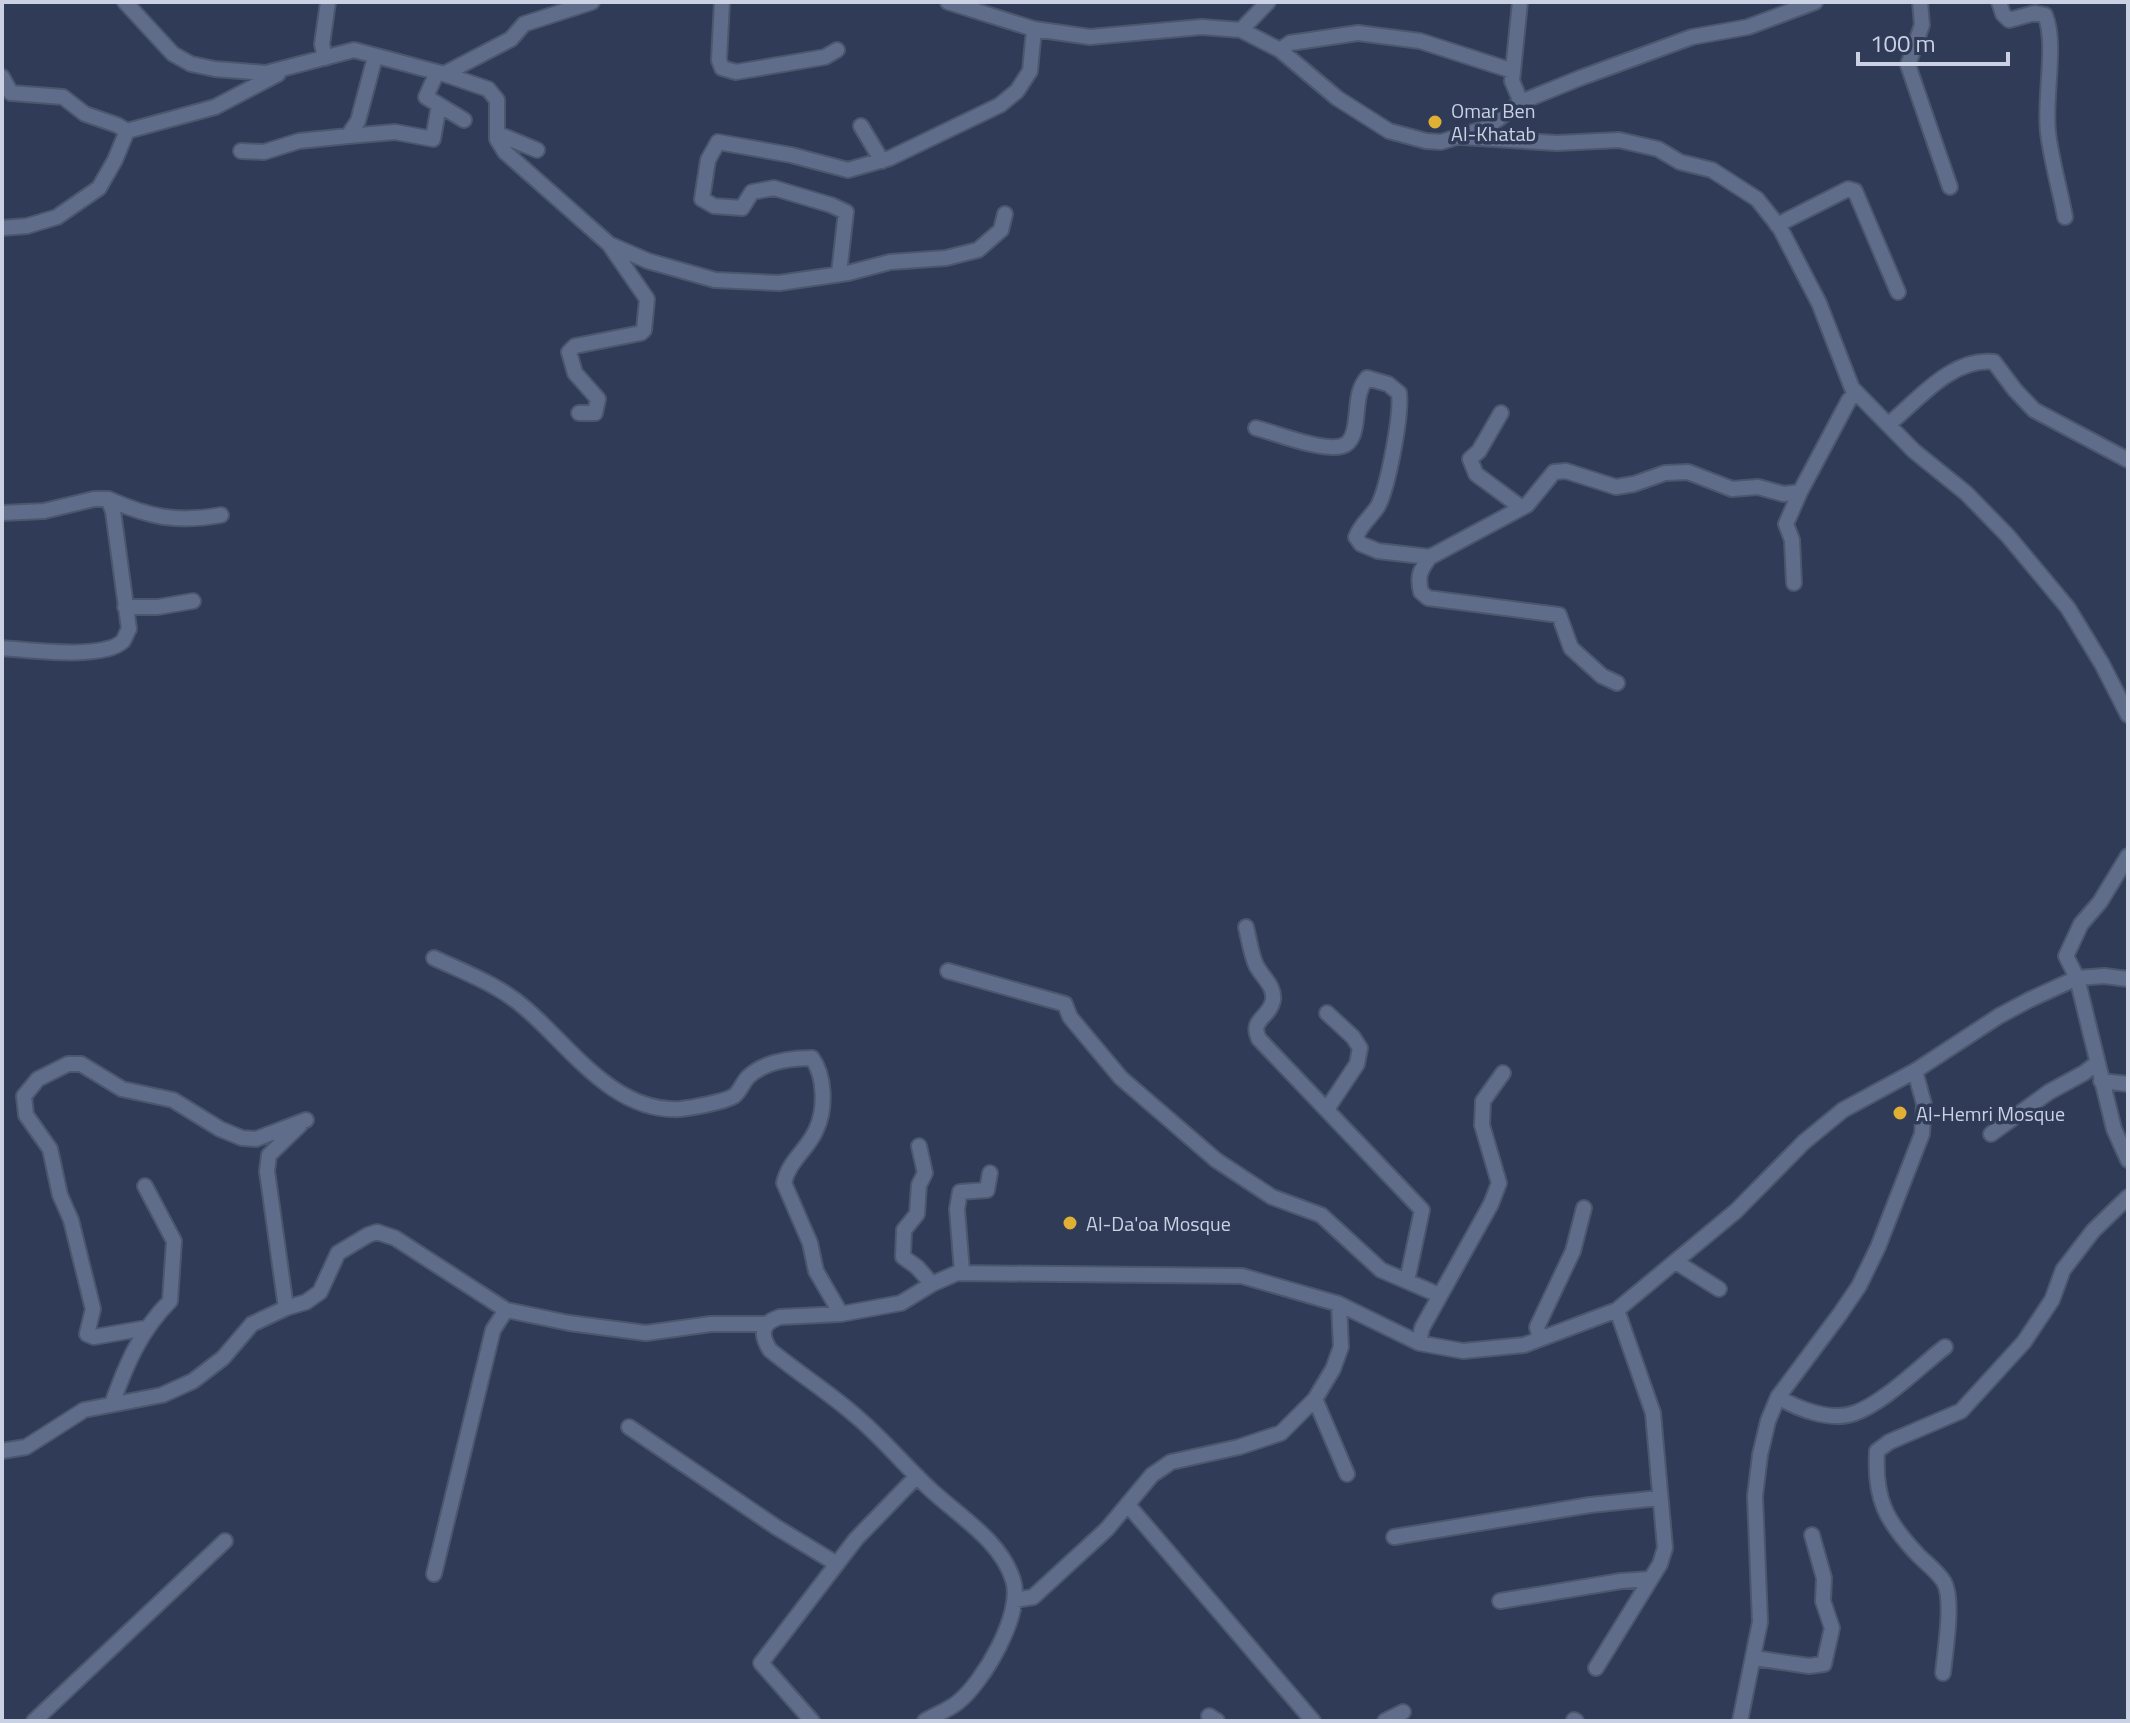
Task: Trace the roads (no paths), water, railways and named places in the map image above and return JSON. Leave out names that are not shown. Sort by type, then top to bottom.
[{"type":"street","points":[[125,2],[173,54],[191,64],[266,73],[354,50],[488,89],[497,100],[497,139],[505,152],[609,244],[647,299],[644,330],[623,338],[575,346],[569,352],[575,373],[598,399],[595,413],[579,413]]},
{"type":"street","points":[[325,58],[322,44],[328,2]]},
{"type":"street","points":[[464,120],[426,97],[440,73],[511,39],[524,24],[592,2]]},
{"type":"street","points":[[722,2],[719,60],[722,68],[736,72],[825,57],[837,50]]},
{"type":"street","points":[[948,2],[1034,29],[1090,37],[1202,27],[1241,30],[1280,50],[1337,98],[1389,131],[1441,142],[1486,128],[1517,104],[1692,37],[1748,27],[1815,2]]},
{"type":"street","points":[[1241,30],[1268,2]]},
{"type":"street","points":[[1514,141],[1506,132],[1517,104],[1512,81],[1520,2]]},
{"type":"street","points":[[1920,2],[1922,25],[1908,65],[1950,187]]},
{"type":"street","points":[[1999,2],[2009,20],[2035,13],[2045,15],[2049,25],[2052,37],[2048,50],[2048,133],[2065,217]]},
{"type":"street","points":[[839,273],[846,212],[774,188],[752,192],[742,208],[714,206],[702,199],[708,160],[718,142],[791,155],[848,170],[882,161],[1000,105],[1017,91],[1030,71],[1034,29]]},
{"type":"street","points":[[1280,50],[1290,43],[1358,33],[1420,41],[1513,71]]},
{"type":"street","points":[[348,136],[358,121],[375,57]]},
{"type":"street","points":[[2,77],[11,93],[63,97],[85,114],[127,131],[215,107],[289,68]]},
{"type":"street","points":[[241,151],[264,152],[299,141],[395,132],[433,139],[439,105]]},
{"type":"street","points":[[861,126],[882,161]]},
{"type":"street","points":[[2,228],[27,226],[57,217],[99,188],[127,131]]},
{"type":"street","points":[[498,134],[537,150]]},
{"type":"street","points":[[1462,137],[1557,143],[1619,140],[1658,149],[1680,162],[1712,170],[1757,199],[1777,225],[1819,303],[1852,388],[1914,451],[1966,493],[1998,525],[2058,596],[2102,664],[2128,715]]},
{"type":"street","points":[[1777,225],[1848,189],[1855,191],[1898,292]]},
{"type":"street","points":[[609,244],[648,261],[715,280],[779,283],[848,273],[890,262],[946,258],[978,250],[1001,230],[1005,214]]},
{"type":"street","points":[[1889,424],[1948,374],[1982,360],[1994,362],[2034,410],[2128,460]]},
{"type":"street","points":[[1256,428],[1328,447],[1344,446],[1351,440],[1356,425],[1360,386],[1367,378],[1388,384],[1399,393],[1401,406],[1386,479],[1378,506],[1361,525],[1356,537],[1361,544],[1378,551],[1430,557]]},
{"type":"street","points":[[1794,583],[1792,540],[1786,524],[1849,400],[1856,393]]},
{"type":"street","points":[[1501,413],[1479,451],[1470,459],[1476,474],[1522,508]]},
{"type":"street","points":[[1617,683],[1602,676],[1571,648],[1559,615],[1428,598],[1421,592],[1419,572],[1430,557],[1522,508],[1554,472],[1566,471],[1616,487],[1665,473],[1688,472],[1732,489],[1758,487],[1784,494],[1800,492]]},
{"type":"street","points":[[2,513],[44,511],[94,499],[108,499],[140,513],[190,521],[221,515]]},
{"type":"street","points":[[2,648],[66,654],[111,647],[124,640],[129,629],[113,511],[108,499]]},
{"type":"street","points":[[125,607],[158,607],[193,601]]},
{"type":"street","points":[[2128,856],[2100,902],[2081,924],[2066,956],[2077,978],[2114,1129],[2128,1160]]},
{"type":"street","points":[[1246,927],[1255,964],[1274,997],[1270,1009],[1256,1023],[1255,1031],[1259,1039],[1422,1210],[1407,1281]]},
{"type":"street","points":[[434,958],[482,980],[524,1006],[571,1053],[614,1089],[645,1105],[679,1109],[735,1096],[747,1077],[763,1066],[796,1058],[812,1058],[821,1070],[822,1099],[817,1129],[786,1173],[784,1183],[810,1243],[816,1271],[841,1314]]},
{"type":"street","points":[[948,971],[1065,1004],[1070,1017],[1121,1078],[1216,1160],[1272,1197],[1321,1215],[1381,1270],[1439,1295]]},
{"type":"street","points":[[2,1451],[26,1447],[84,1410],[162,1395],[193,1381],[223,1358],[252,1324],[306,1302],[320,1292],[338,1253],[377,1232],[395,1238],[506,1310],[569,1323],[646,1333],[711,1324],[765,1324],[780,1317],[841,1314],[901,1303],[932,1284],[962,1272],[1242,1276],[1339,1304],[1419,1343],[1463,1351],[1524,1345],[1617,1310],[1736,1211],[1804,1142],[1843,1110],[1915,1071],[1999,1016],[2077,978],[2104,976],[2128,979]]},
{"type":"street","points":[[1327,1013],[1353,1037],[1360,1048],[1357,1064],[1327,1109]]},
{"type":"street","points":[[1991,1134],[2049,1092],[2097,1063]]},
{"type":"street","points":[[146,1328],[94,1337],[87,1334],[93,1309],[71,1220],[60,1195],[50,1149],[26,1115],[24,1096],[38,1079],[68,1064],[81,1064],[122,1089],[173,1100],[220,1129],[242,1138],[256,1139],[306,1120],[269,1155],[267,1171],[286,1308]]},
{"type":"street","points":[[1740,1721],[1760,1622],[1755,1496],[1768,1421],[1778,1397],[1859,1286],[1878,1247],[1922,1134],[1924,1104],[1915,1071]]},
{"type":"street","points":[[1419,1343],[1422,1328],[1491,1204],[1499,1183],[1482,1125],[1483,1101],[1503,1073]]},
{"type":"street","points":[[2101,1081],[2128,1084]]},
{"type":"street","points":[[919,1146],[925,1173],[919,1185],[917,1214],[904,1230],[903,1257],[932,1284]]},
{"type":"street","points":[[962,1272],[957,1209],[960,1192],[987,1190],[990,1173]]},
{"type":"street","points":[[112,1404],[127,1361],[146,1328],[170,1301],[174,1241],[145,1186]]},
{"type":"street","points":[[1943,1673],[1949,1616],[1945,1583],[1899,1535],[1880,1503],[1876,1476],[1877,1451],[1889,1442],[1961,1411],[2024,1342],[2052,1300],[2063,1270],[2093,1231],[2128,1197]]},
{"type":"street","points":[[1540,1339],[1537,1327],[1573,1251],[1584,1208]]},
{"type":"street","points":[[1676,1262],[1719,1289]]},
{"type":"street","points":[[1015,1600],[1033,1597],[1107,1529],[1152,1475],[1171,1462],[1239,1447],[1281,1433],[1315,1399],[1333,1369],[1341,1347],[1339,1304]]},
{"type":"street","points":[[434,1574],[493,1330],[506,1310]]},
{"type":"street","points":[[1596,1668],[1660,1564],[1665,1548],[1653,1413],[1617,1310]]},
{"type":"street","points":[[765,1324],[763,1339],[770,1350],[859,1418],[1001,1554],[1014,1582],[1015,1600],[1011,1619],[975,1684],[957,1703],[925,1721]]},
{"type":"street","points":[[1778,1397],[1798,1408],[1841,1416],[1855,1413],[1879,1399],[1945,1347]]},
{"type":"street","points":[[1315,1399],[1347,1474]]},
{"type":"street","points":[[629,1427],[776,1527],[837,1564]]},
{"type":"street","points":[[812,1721],[761,1663],[856,1539],[917,1476]]},
{"type":"street","points":[[1394,1537],[1590,1505],[1660,1498]]},
{"type":"street","points":[[1128,1505],[1313,1721]]},
{"type":"street","points":[[1754,1658],[1809,1666],[1824,1664],[1832,1628],[1823,1601],[1824,1578],[1812,1535]]},
{"type":"street","points":[[34,1721],[225,1541]]},
{"type":"street","points":[[1500,1601],[1650,1579]]},
{"type":"street","points":[[1385,1721],[1403,1712]]},
{"type":"place","name":"Omar Ben Al-Khatab","points":[[1435,122]]},
{"type":"place","name":"Al-Hemri Mosque","points":[[1900,1113]]},
{"type":"place","name":"Al-Da'oa Mosque","points":[[1070,1223]]}]
